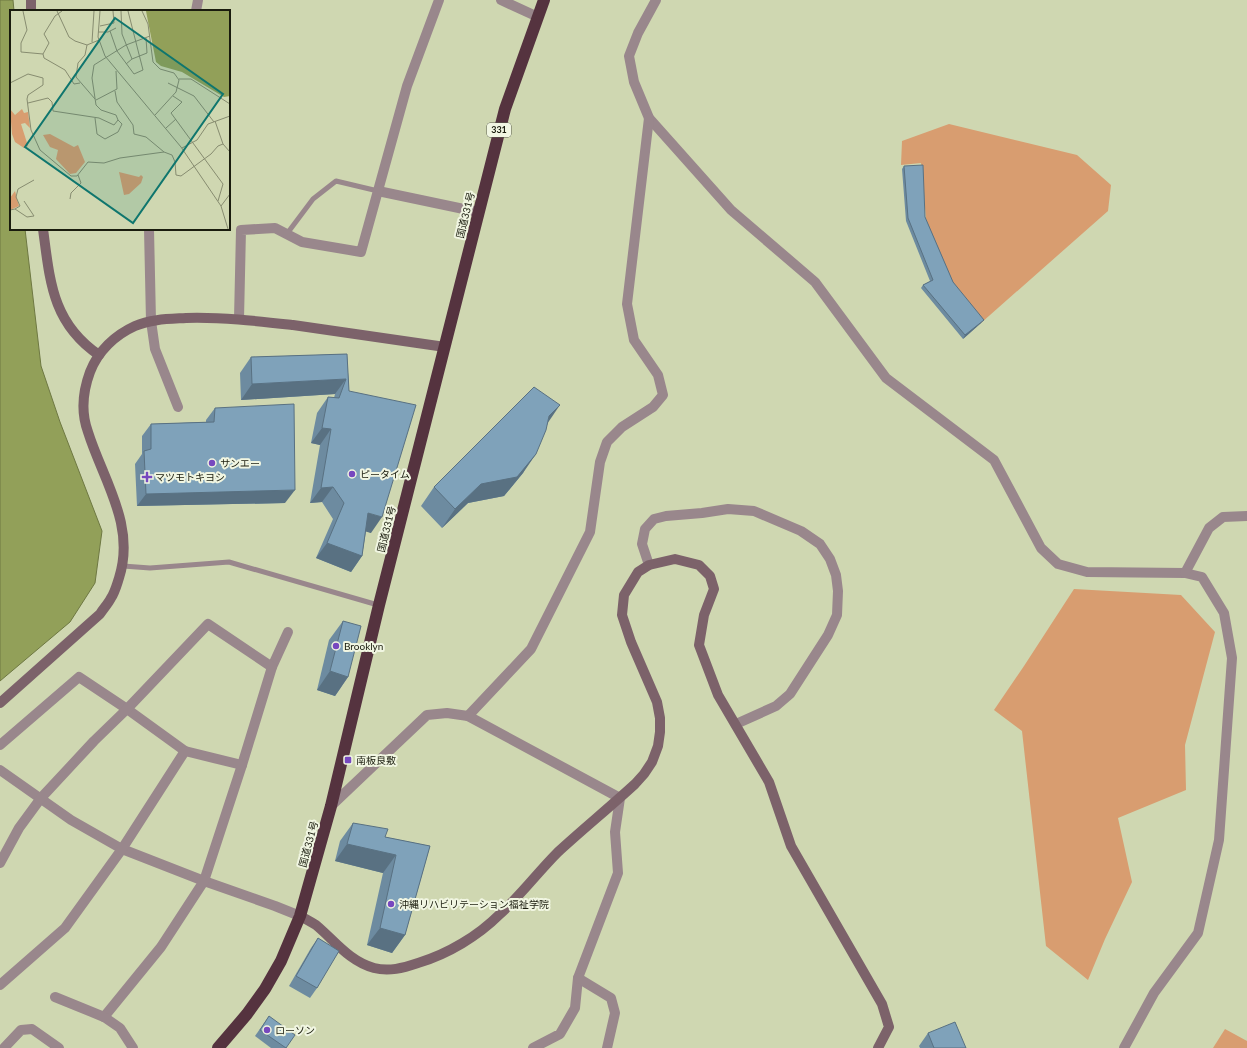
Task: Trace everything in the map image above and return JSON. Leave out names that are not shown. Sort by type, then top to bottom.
[{"type":"highway","name":"国道331号","points":[[218,1048],[247,1014],[268,983],[284,955],[300,916],[331,806],[379,605],[505,109],[544,0]]},
{"type":"street","points":[[31,0],[32,10]]},
{"type":"street","points":[[196,10],[198,0]]},
{"type":"street","points":[[239,319],[241,230],[275,228],[302,242],[361,252],[407,86],[439,0]]},
{"type":"street","points":[[501,0],[538,17]]},
{"type":"street","points":[[656,0],[638,33],[629,56],[634,82],[649,118],[732,210],[815,282],[886,378],[994,460],[1041,548],[1058,564],[1087,572],[1185,573],[1202,577],[1224,613],[1232,658],[1219,840],[1198,933],[1154,993],[1124,1048]]},
{"type":"street","points":[[468,716],[531,649],[590,532],[600,462],[607,442],[622,427],[654,407],[663,396],[658,375],[634,340],[627,304],[649,118]]},
{"type":"street","points":[[378,191],[478,212]]},
{"type":"street","points":[[43,230],[49,273],[58,308],[68,326],[86,345],[99,355]]},
{"type":"street","points":[[149,230],[151,321],[155,349],[178,407]]},
{"type":"street","points":[[0,702],[100,614],[112,598],[123,566],[124,542],[122,522],[87,431],[84,414],[84,396],[92,366],[104,348],[119,335],[137,325],[151,321],[200,318],[239,319],[445,347]]},
{"type":"street","points":[[648,565],[642,544],[645,529],[654,519],[666,516],[728,509],[754,511],[801,531],[820,544],[830,559],[836,576],[838,591],[837,615],[828,635],[790,694],[776,706],[736,724]]},
{"type":"street","points":[[1185,573],[1209,528],[1223,517],[1247,516]]},
{"type":"street","points":[[0,770],[42,798],[71,820],[122,849],[300,916],[317,926],[344,952],[361,964],[381,969],[396,969],[430,959],[457,946],[492,922],[559,852],[620,798],[644,774],[652,762],[658,746],[660,718],[657,702],[631,642],[622,615],[624,595],[638,572],[648,565],[675,559],[699,565],[710,576],[714,589],[704,615],[699,645],[718,695],[769,782],[791,846],[882,1004],[889,1027],[878,1048]]},
{"type":"street","points":[[0,863],[19,828],[42,798],[94,741],[127,709],[208,624],[272,667]]},
{"type":"street","points":[[104,1017],[161,947],[204,881],[272,667],[288,632]]},
{"type":"street","points":[[0,746],[79,677],[127,709],[185,751],[242,765]]},
{"type":"street","points":[[331,806],[427,715],[447,712],[468,716],[620,798]]},
{"type":"street","points":[[0,985],[65,928],[122,849],[185,751]]},
{"type":"street","points":[[533,1048],[560,1034],[575,1008],[578,978],[618,873],[615,832],[620,798]]},
{"type":"street","points":[[578,978],[611,998],[615,1013],[607,1048]]},
{"type":"street","points":[[55,997],[104,1017],[120,1028],[133,1048]]},
{"type":"street","points":[[4,1048],[21,1030],[32,1029],[59,1048]]},
{"type":"lane","points":[[286,235],[313,199],[336,181],[378,191]]},
{"type":"lane","points":[[123,566],[150,568],[229,562],[379,605]]},
{"type":"shaded area","points":[[0,0],[13,0],[14,10],[10,10],[10,230],[25,230],[41,366],[60,422],[102,531],[95,583],[70,622],[0,681]]},
{"type":"shaded area","points":[[949,124],[1077,155],[1111,185],[1108,211],[981,323],[946,273],[926,219],[921,163],[901,165],[902,141]]},
{"type":"shaded area","points":[[1074,589],[1181,595],[1215,632],[1185,745],[1186,790],[1118,818],[1132,882],[1105,939],[1088,980],[1046,946],[1022,731],[994,710]]},
{"type":"shaded area","points":[[1225,1029],[1247,1041],[1247,1048],[1213,1048]]},
{"type":"building","points":[[923,165],[925,217],[953,282],[984,320],[965,335],[923,285],[933,280],[908,218],[904,166]]},
{"type":"building","points":[[347,354],[349,391],[416,405],[382,517],[368,513],[362,556],[327,543],[344,503],[333,487],[321,488],[331,429],[322,428],[328,397],[339,398],[346,379],[252,384],[251,357]]},
{"type":"building","points":[[534,387],[560,405],[549,416],[546,430],[536,454],[517,477],[481,484],[455,509],[434,487]]},
{"type":"building","name":"サンエー","points":[[294,404],[295,490],[146,494],[144,451],[151,449],[151,424],[214,422],[215,408]]},
{"type":"building","points":[[343,621],[361,626],[348,677],[330,671]]},
{"type":"building","points":[[353,823],[388,829],[385,837],[430,846],[405,935],[380,928],[396,855],[347,844]]},
{"type":"building","points":[[318,938],[339,951],[317,988],[296,976]]},
{"type":"building","points":[[269,1016],[295,1035],[286,1048],[260,1030]]},
{"type":"building","points":[[955,1022],[966,1048],[934,1048],[928,1033]]},
{"type":"place","name":"サンエー","points":[[212,463]]},
{"type":"place","name":"ピータイム","points":[[352,474]]},
{"type":"place","name":"マツモトキヨシ","points":[[147,477]]},
{"type":"place","name":"Brooklyn","points":[[336,646]]},
{"type":"place","name":"南板良敷","points":[[348,760]]},
{"type":"place","name":"沖縄リハビリテーション福祉学院","points":[[391,904]]},
{"type":"place","name":"ローソン","points":[[267,1030]]}]
